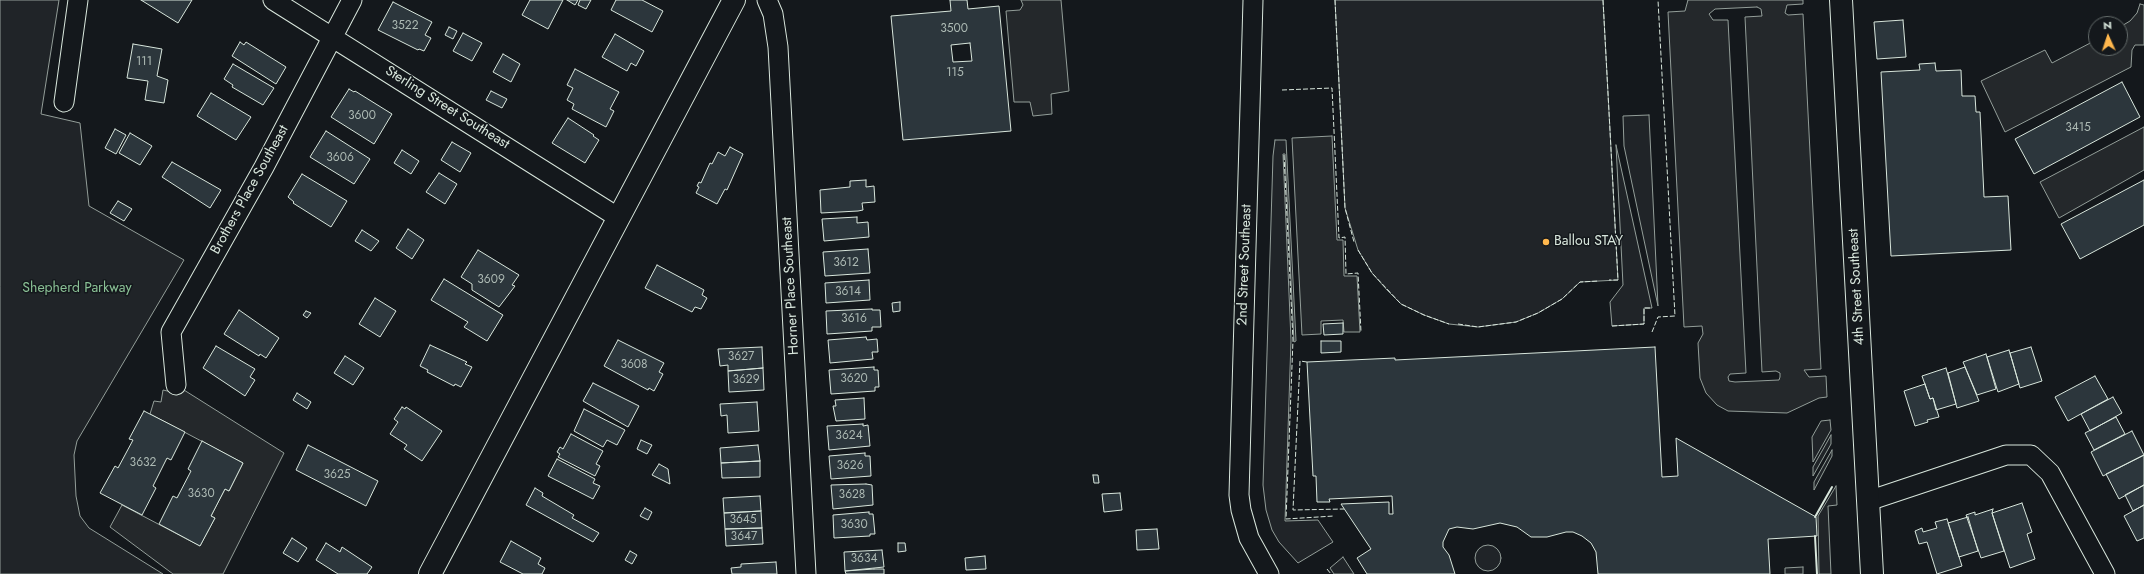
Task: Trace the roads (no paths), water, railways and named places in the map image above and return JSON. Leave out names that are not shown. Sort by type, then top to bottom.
[{"type":"main road","points":[[430,574],[620,218],[734,0]]},
{"type":"main road","name":"4th Street Southeast","points":[[1841,0],[1872,574]]},
{"type":"street","points":[[64,102],[78,0]]},
{"type":"street","name":"Sterling Street Southeast","points":[[273,0],[620,218]]},
{"type":"street","name":"Brothers Place Southeast","points":[[176,385],[171,332],[264,167],[352,0]]},
{"type":"street","name":"Horner Place Southeast","points":[[767,0],[773,14],[778,47],[806,574]]},
{"type":"street","name":"2nd Street Southeast","points":[[1253,0],[1239,487],[1241,510],[1246,529],[1256,552],[1269,574]]},
{"type":"street","points":[[1868,501],[2006,455],[2031,455],[2050,473],[2105,574]]},
{"type":"place","name":"Ballou STAY","points":[[1546,242]]},
{"type":"park label","name":"Shepherd Parkway","points":[[77,289]]}]
